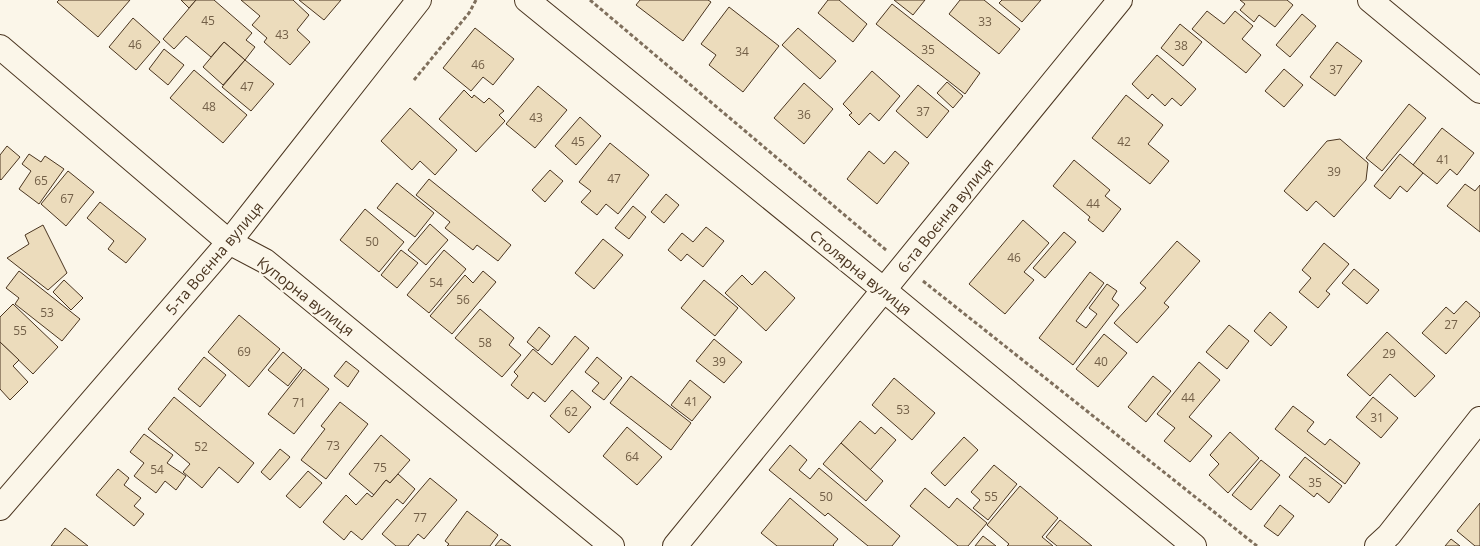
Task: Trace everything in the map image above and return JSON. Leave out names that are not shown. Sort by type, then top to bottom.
[{"type":"street","name":"5-та Воєнна вулиця","points":[[0,508],[230,242],[419,0]]},
{"type":"street","name":"Столярна вулиця","points":[[527,0],[884,290],[1194,546]]},
{"type":"street","name":"6-та Воєнна вулиця","points":[[675,546],[1120,0]]},
{"type":"street","points":[[1370,0],[1480,91]]},
{"type":"street","name":"Купорна вулиця","points":[[0,47],[230,242],[265,261],[612,546]]},
{"type":"street","points":[[1376,546],[1389,535],[1480,419]]},
{"type":"path","points":[[414,80],[469,13],[476,0]]},
{"type":"building","points":[[59,0],[130,0],[98,37],[57,2]]},
{"type":"building","points":[[181,0],[196,0],[189,8]]},
{"type":"building","points":[[196,0],[214,0],[252,33],[246,40],[255,47],[245,60],[224,42],[211,57],[186,36],[174,49],[163,39]]},
{"type":"building","points":[[241,0],[293,0],[309,15],[297,30],[310,42],[290,65],[264,42],[267,38],[252,25],[260,16]]},
{"type":"building","points":[[299,0],[341,0],[324,20]]},
{"type":"building","points":[[640,0],[708,0],[711,2],[683,41],[636,5]]},
{"type":"building","points":[[828,0],[839,0],[867,24],[853,42],[818,13]]},
{"type":"building","points":[[894,0],[925,0],[913,15]]},
{"type":"building","points":[[960,0],[984,0],[1020,29],[999,54],[949,14]]},
{"type":"building","points":[[1002,0],[1041,0],[1022,22],[999,3]]},
{"type":"building","points":[[1240,0],[1287,0],[1293,5],[1275,27],[1259,15],[1254,22],[1240,10],[1245,4]]},
{"type":"building","points":[[892,4],[980,73],[965,94],[876,24]]},
{"type":"building","points":[[729,7],[779,46],[743,92],[709,65],[716,55],[701,44]]},
{"type":"building","points":[[1207,11],[1224,24],[1235,11],[1253,26],[1242,39],[1261,55],[1246,73],[1192,29]]},
{"type":"building","points":[[1302,14],[1316,26],[1290,57],[1276,45]]},
{"type":"building","points":[[133,18],[160,42],[136,70],[109,47]]},
{"type":"building","points":[[1180,24],[1202,42],[1183,66],[1161,48]]},
{"type":"building","points":[[475,28],[514,59],[493,85],[483,77],[471,91],[443,68]]},
{"type":"building","points":[[798,28],[836,61],[820,79],[782,45]]},
{"type":"building","points":[[224,42],[245,60],[223,85],[203,67]]},
{"type":"building","points":[[1337,42],[1362,61],[1335,96],[1310,77]]},
{"type":"building","points":[[164,49],[184,65],[168,85],[149,69]]},
{"type":"building","points":[[1157,55],[1196,89],[1181,106],[1172,98],[1165,106],[1152,94],[1148,99],[1132,84]]},
{"type":"building","points":[[245,60],[274,84],[251,111],[222,87]]},
{"type":"building","points":[[1284,69],[1303,85],[1284,107],[1265,91]]},
{"type":"building","points":[[194,70],[247,115],[223,143],[170,98]]},
{"type":"building","points":[[872,71],[900,96],[879,121],[870,113],[859,125],[849,115],[852,113],[843,104]]},
{"type":"building","points":[[947,82],[963,96],[953,108],[937,93]]},
{"type":"building","points":[[804,83],[833,109],[804,144],[774,118]]},
{"type":"building","points":[[918,85],[949,111],[927,138],[896,111]]},
{"type":"building","points":[[538,86],[567,110],[535,148],[506,124]]},
{"type":"building","points":[[464,90],[472,98],[474,95],[484,103],[489,98],[504,111],[499,115],[505,121],[476,152],[439,119]]},
{"type":"building","points":[[1126,95],[1163,125],[1148,144],[1169,161],[1150,184],[1092,138]]},
{"type":"building","points":[[1409,104],[1426,118],[1382,171],[1366,158]]},
{"type":"building","points":[[410,108],[457,150],[435,175],[420,161],[412,170],[381,141]]},
{"type":"building","points":[[580,117],[601,136],[576,165],[555,146]]},
{"type":"building","points":[[1442,128],[1474,153],[1457,175],[1450,169],[1437,184],[1413,165]]},
{"type":"building","points":[[1340,139],[1368,163],[1366,180],[1334,217],[1316,201],[1307,211],[1284,191],[1327,141]]},
{"type":"building","points":[[610,143],[649,175],[618,214],[606,204],[597,215],[581,202],[591,191],[579,182]]},
{"type":"building","points":[[7,146],[20,157],[1,180],[0,155]]},
{"type":"building","points":[[869,151],[884,164],[895,151],[909,163],[877,204],[847,179]]},
{"type":"building","points":[[29,154],[41,162],[45,156],[64,169],[39,204],[19,189],[31,171],[22,164]]},
{"type":"building","points":[[1400,154],[1423,173],[1407,192],[1400,186],[1390,199],[1374,186]]},
{"type":"building","points":[[1074,160],[1110,190],[1105,196],[1121,209],[1103,232],[1088,220],[1090,217],[1053,186]]},
{"type":"building","points":[[550,170],[563,181],[545,202],[532,190]]},
{"type":"building","points":[[68,171],[94,192],[66,226],[41,204]]},
{"type":"building","points":[[429,179],[511,245],[498,261],[477,245],[473,250],[445,228],[450,222],[416,195]]},
{"type":"building","points":[[397,183],[434,213],[415,237],[377,208]]},
{"type":"building","points":[[1465,184],[1475,191],[1480,185],[1480,232],[1447,206]]},
{"type":"building","points":[[666,194],[679,205],[664,223],[651,212]]},
{"type":"building","points":[[100,202],[146,239],[126,263],[108,249],[114,241],[87,218]]},
{"type":"building","points":[[633,206],[646,217],[629,239],[615,228]]},
{"type":"building","points":[[365,209],[404,242],[379,272],[340,240]]},
{"type":"building","points":[[1023,220],[1049,243],[1024,272],[1034,280],[1005,314],[969,284]]},
{"type":"building","points":[[430,224],[448,240],[426,265],[408,250]]},
{"type":"building","points":[[43,225],[67,273],[48,290],[7,258],[29,244],[25,235]]},
{"type":"building","points":[[706,227],[724,241],[703,267],[687,254],[681,261],[668,250],[682,233],[693,242]]},
{"type":"building","points":[[1064,232],[1076,242],[1045,278],[1033,268]]},
{"type":"building","points":[[603,239],[623,255],[594,289],[575,273]]},
{"type":"building","points":[[1177,241],[1200,261],[1164,303],[1169,307],[1137,343],[1114,323],[1146,288],[1140,283]]},
{"type":"building","points":[[1324,243],[1349,264],[1326,291],[1330,294],[1318,308],[1299,292],[1311,278],[1302,270]]},
{"type":"building","points":[[401,250],[418,263],[397,288],[381,275]]},
{"type":"building","points":[[444,250],[466,269],[429,313],[407,295]]},
{"type":"building","points":[[1354,269],[1379,290],[1367,304],[1342,283]]},
{"type":"building","points":[[19,271],[80,319],[62,341],[15,304],[19,298],[6,288]]},
{"type":"building","points":[[483,271],[496,282],[452,334],[430,316],[465,275],[473,283]]},
{"type":"building","points":[[765,271],[795,298],[766,331],[725,293],[742,275],[752,285]]},
{"type":"building","points":[[1090,272],[1104,283],[1076,321],[1086,328],[1097,314],[1089,308],[1107,284],[1117,291],[1112,299],[1119,305],[1073,365],[1039,338]]},
{"type":"building","points":[[64,280],[83,298],[71,310],[53,292]]},
{"type":"building","points":[[704,280],[738,308],[715,336],[681,308]]},
{"type":"building","points":[[1466,301],[1480,313],[1480,316],[1446,354],[1422,333],[1446,307],[1454,314]]},
{"type":"building","points":[[13,304],[58,347],[33,374],[0,342],[0,317]]},
{"type":"building","points":[[480,309],[514,338],[509,345],[521,355],[502,377],[455,338]]},
{"type":"building","points":[[1270,312],[1287,327],[1271,346],[1254,331]]},
{"type":"building","points":[[239,315],[280,349],[249,387],[208,352]]},
{"type":"building","points":[[1229,325],[1249,341],[1227,369],[1206,352]]},
{"type":"building","points":[[539,327],[550,336],[538,351],[527,342]]},
{"type":"building","points":[[1387,332],[1435,376],[1415,397],[1390,374],[1370,396],[1347,375]]},
{"type":"building","points":[[1104,334],[1127,353],[1098,387],[1076,369]]},
{"type":"building","points":[[575,336],[589,348],[545,402],[533,392],[528,399],[511,385],[518,376],[514,372],[533,349],[552,365]]},
{"type":"building","points":[[714,339],[742,362],[724,383],[696,361]]},
{"type":"building","points":[[0,342],[19,360],[13,366],[28,382],[10,400],[0,389]]},
{"type":"building","points":[[283,352],[302,368],[288,386],[268,370]]},
{"type":"building","points":[[204,357],[226,375],[200,407],[178,389]]},
{"type":"building","points":[[597,357],[622,378],[604,400],[592,391],[599,383],[585,372]]},
{"type":"building","points":[[346,361],[359,371],[348,387],[334,376]]},
{"type":"building","points":[[1199,362],[1220,380],[1189,417],[1212,436],[1190,462],[1164,441],[1175,428],[1157,414]]},
{"type":"building","points":[[304,369],[329,389],[294,434],[268,414]]},
{"type":"building","points":[[631,376],[691,423],[671,450],[610,403]]},
{"type":"building","points":[[1153,376],[1171,391],[1146,422],[1128,407]]},
{"type":"building","points":[[894,378],[935,413],[912,440],[872,405]]},
{"type":"building","points":[[690,380],[711,397],[692,421],[671,405]]},
{"type":"building","points":[[572,390],[591,407],[569,433],[550,416]]},
{"type":"building","points":[[174,397],[254,463],[238,483],[219,467],[202,488],[183,472],[190,464],[148,429]]},
{"type":"building","points":[[1373,397],[1398,418],[1381,438],[1356,417]]},
{"type":"building","points":[[340,402],[368,424],[326,479],[301,460],[325,429],[321,426]]},
{"type":"building","points":[[1293,406],[1314,422],[1307,431],[1325,445],[1330,439],[1360,463],[1345,484],[1275,429]]},
{"type":"building","points":[[860,421],[875,434],[881,427],[896,440],[870,470],[841,443]]},
{"type":"building","points":[[627,427],[662,457],[637,485],[603,456]]},
{"type":"building","points":[[1230,432],[1259,458],[1228,493],[1209,475],[1219,464],[1210,455]]},
{"type":"building","points":[[144,434],[173,455],[167,463],[186,476],[176,490],[165,481],[156,493],[134,476],[144,463],[130,452]]},
{"type":"building","points":[[381,435],[410,460],[390,483],[386,480],[374,495],[349,474]]},
{"type":"building","points":[[964,437],[978,450],[945,486],[931,473]]},
{"type":"building","points":[[841,443],[883,481],[866,501],[823,464]]},
{"type":"building","points":[[790,445],[807,460],[799,470],[810,479],[819,468],[900,536],[892,546],[868,546],[828,513],[825,516],[769,470]]},
{"type":"building","points":[[280,449],[290,457],[270,480],[261,472]]},
{"type":"building","points":[[1305,457],[1342,486],[1329,503],[1317,493],[1314,497],[1289,477]]},
{"type":"building","points":[[1261,460],[1280,475],[1251,510],[1232,495]]},
{"type":"building","points":[[994,465],[1017,484],[988,520],[973,508],[980,500],[971,492]]},
{"type":"building","points":[[118,469],[129,478],[124,485],[141,498],[134,506],[144,514],[134,526],[96,495]]},
{"type":"building","points":[[308,471],[322,483],[300,508],[286,496]]},
{"type":"building","points":[[398,474],[415,489],[403,504],[397,499],[362,540],[351,531],[344,540],[323,522],[346,495],[356,505],[367,493],[372,497],[386,480],[390,483]]},
{"type":"building","points":[[430,478],[457,500],[424,539],[418,534],[408,546],[396,546],[382,534]]},
{"type":"building","points":[[1020,486],[1058,518],[1042,537],[1053,546],[1007,546],[1009,544],[987,525]]},
{"type":"building","points":[[925,488],[949,508],[957,498],[987,523],[968,546],[958,546],[910,506]]},
{"type":"building","points":[[790,498],[838,539],[834,546],[777,546],[761,533]]},
{"type":"building","points":[[1480,503],[1480,546],[1475,546],[1457,531]]},
{"type":"building","points":[[1280,505],[1294,516],[1278,536],[1264,526]]},
{"type":"building","points":[[467,511],[498,535],[490,546],[447,546],[449,544],[445,541]]},
{"type":"building","points":[[1060,520],[1092,546],[1057,546],[1046,537]]},
{"type":"building","points":[[65,528],[88,546],[51,546]]},
{"type":"building","points":[[983,536],[996,546],[975,546]]},
{"type":"building","points":[[501,539],[511,546],[495,546]]},
{"type":"building","points":[[1451,539],[1460,546],[1445,546]]}]
